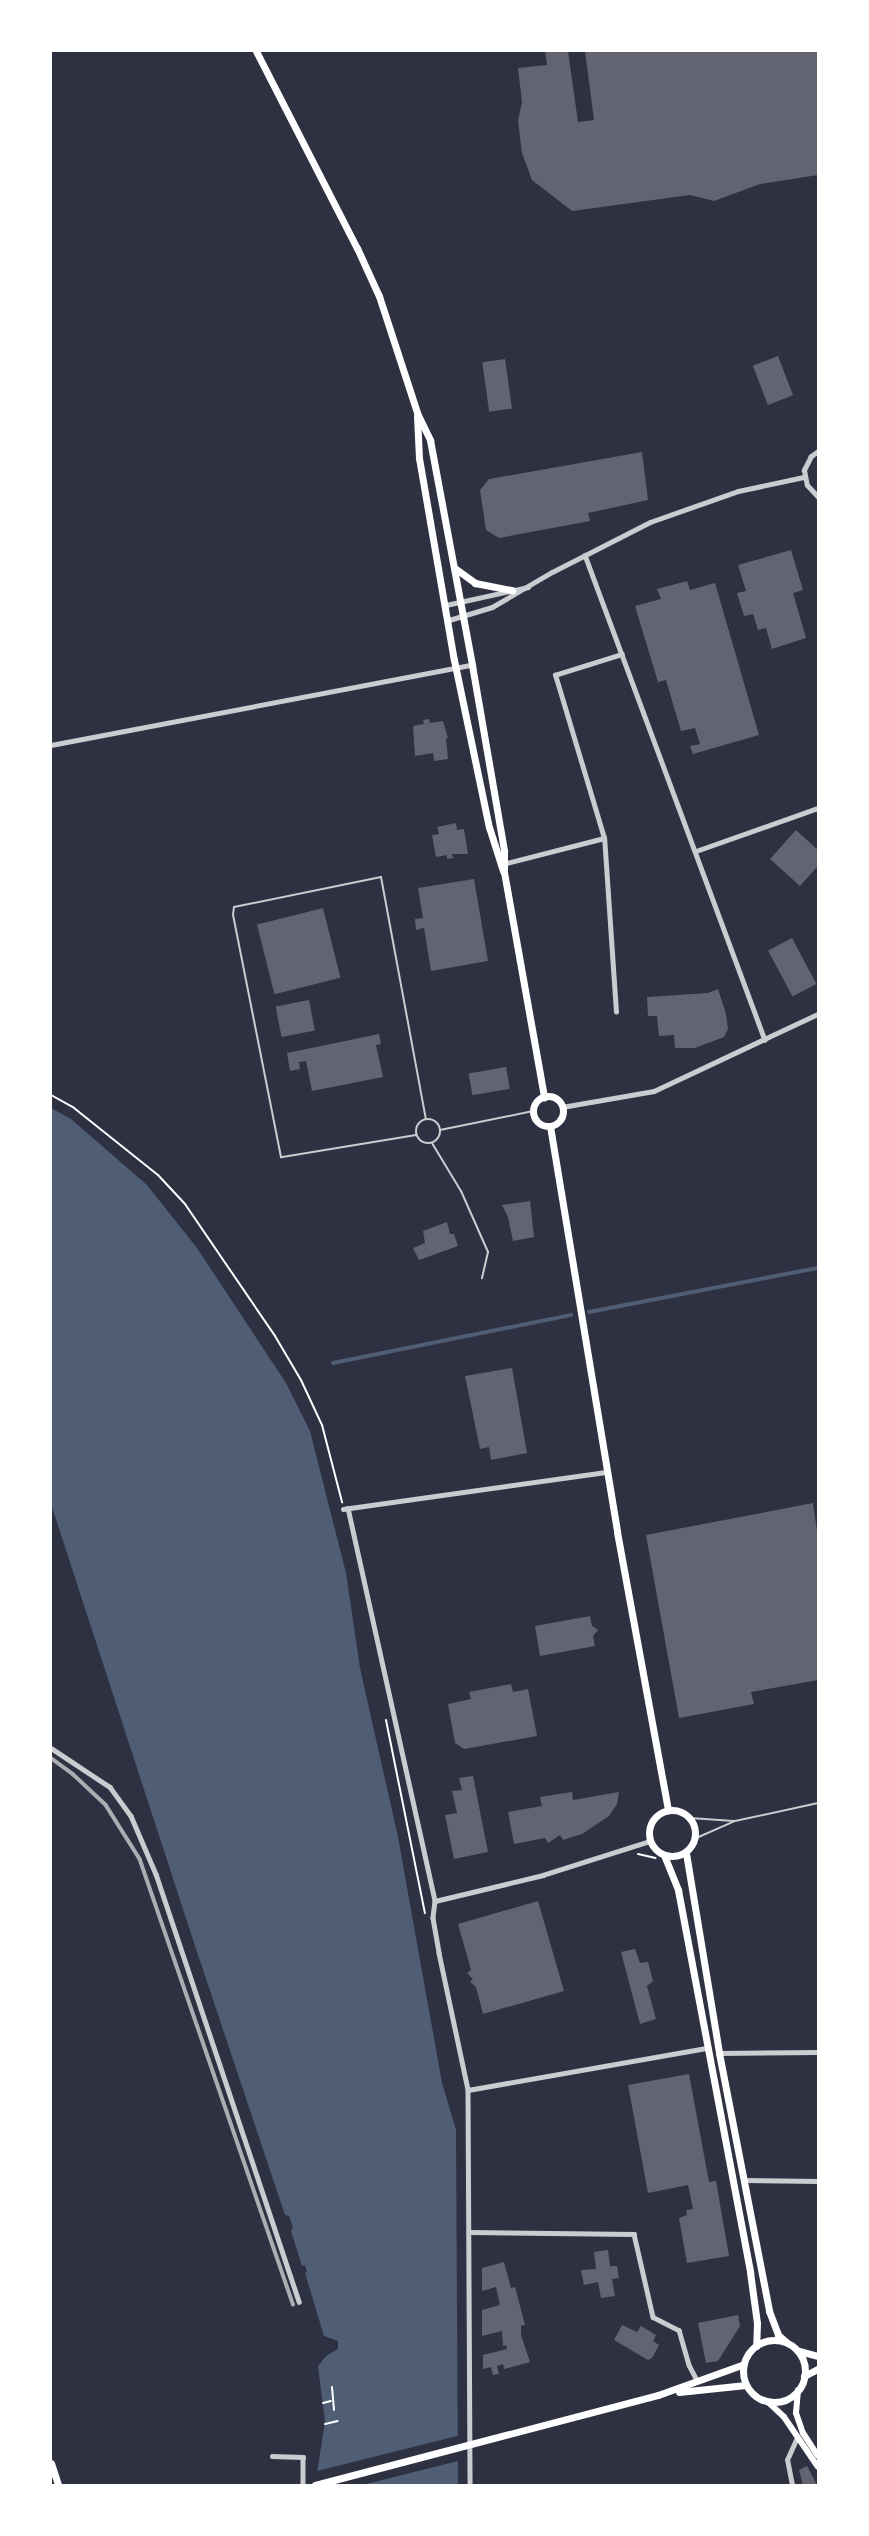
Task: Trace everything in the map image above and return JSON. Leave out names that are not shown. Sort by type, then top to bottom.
[{"type":"main road","points":[[256,51],[379,296],[418,415],[430,440],[464,616],[503,867],[544,1097]]},
{"type":"main road","points":[[418,415],[416,435],[456,668],[489,827],[503,867]]},
{"type":"main road","points":[[454,568],[475,583],[512,590]]},
{"type":"main road","points":[[544,1097],[557,1099],[562,1107],[560,1120],[550,1126],[539,1123],[533,1111],[536,1102],[544,1097]]},
{"type":"main road","points":[[550,1126],[607,1472],[668,1810]]},
{"type":"main road","points":[[315,2485],[658,2395],[744,2364],[756,2346],[757,2323],[750,2272],[678,1890],[664,1855],[650,1841],[650,1824],[655,1816],[668,1810],[677,1811],[690,1818],[695,1828],[694,1839],[686,1853],[719,2053],[769,2311],[778,2334],[786,2343],[797,2350],[818,2356]]},
{"type":"main road","points":[[664,1855],[686,1853]]},
{"type":"main road","points":[[756,2346],[773,2340],[786,2343]]},
{"type":"main road","points":[[797,2350],[804,2365],[804,2376],[798,2390],[796,2413],[803,2433],[818,2456]]},
{"type":"main road","points":[[744,2364],[746,2385],[753,2394],[767,2401],[798,2437],[818,2467]]},
{"type":"main road","points":[[804,2376],[818,2369]]},
{"type":"main road","points":[[658,2395],[746,2385]]},
{"type":"main road","points":[[767,2401],[785,2400],[798,2390]]},
{"type":"main road","points":[[51,2463],[58,2485]]},
{"type":"main road","points":[[54,2471],[64,2485]]},
{"type":"street","points":[[818,451],[807,463],[804,477],[807,485],[818,497]]},
{"type":"street","points":[[449,620],[492,607],[585,554],[650,522],[738,491],[804,477]]},
{"type":"street","points":[[585,554],[765,1040]]},
{"type":"street","points":[[446,605],[531,586]]},
{"type":"street","points":[[617,1012],[604,838],[555,675],[622,654]]},
{"type":"street","points":[[51,746],[472,665]]},
{"type":"street","points":[[696,851],[818,808]]},
{"type":"street","points":[[503,867],[604,838]]},
{"type":"street","points":[[562,1107],[654,1091],[818,1014]]},
{"type":"street","points":[[470,2485],[468,2090],[439,1953],[433,1918],[435,1902],[346,1509],[607,1472]]},
{"type":"street","points":[[51,1748],[110,1787],[131,1816],[156,1874],[299,2302]]},
{"type":"street","points":[[435,1902],[543,1875],[650,1841]]},
{"type":"street","points":[[468,2090],[707,2049]]},
{"type":"street","points":[[719,2053],[818,2052]]},
{"type":"street","points":[[743,2179],[818,2181]]},
{"type":"street","points":[[469,2232],[634,2234],[653,2317],[679,2330],[698,2382]]},
{"type":"street","points":[[792,2485],[787,2460],[798,2437]]},
{"type":"street","points":[[272,2456],[303,2457],[303,2485]]},
{"type":"lane","points":[[416,1135],[281,1157],[233,915],[234,907],[382,877],[426,1119]]},
{"type":"lane","points":[[440,1130],[533,1111]]},
{"type":"lane","points":[[426,1119],[434,1121],[440,1130],[439,1138],[432,1143],[421,1142],[416,1135],[419,1123],[426,1119]]},
{"type":"lane","points":[[432,1143],[461,1191],[488,1252],[482,1278]]},
{"type":"lane","points":[[694,1839],[735,1821],[818,1803]]},
{"type":"lane","points":[[690,1818],[735,1821]]},
{"type":"path","points":[[51,1095],[74,1108],[158,1175],[185,1204],[275,1336],[301,1380],[322,1425],[346,1509]]},
{"type":"path","points":[[386,1717],[426,1919]]},
{"type":"path","points":[[332,2387],[334,2410]]},
{"type":"path","points":[[323,2403],[332,2401]]},
{"type":"path","points":[[325,2424],[338,2421]]},
{"type":"water","points":[[51,1108],[71,1119],[147,1185],[197,1248],[286,1383],[310,1431],[346,1573],[360,1668],[398,1837],[442,2083],[456,2130],[458,2485],[315,2485],[325,2422],[318,2366],[326,2356],[338,2349],[338,2341],[324,2336],[305,2265],[302,2266],[291,2231],[293,2227],[289,2216],[285,2215],[51,1504]]},
{"type":"pier","points":[[461,2435],[462,2460],[362,2485],[311,2485],[313,2472]]},
{"type":"building","points":[[545,51],[568,51],[578,122],[594,120],[585,51],[818,51],[818,175],[760,184],[714,201],[690,195],[572,211],[532,180],[522,153],[518,121],[522,102],[518,68],[547,65]]},
{"type":"building","points":[[778,356],[793,395],[768,405],[753,366]]},
{"type":"building","points":[[505,359],[512,409],[489,412],[482,362]]},
{"type":"building","points":[[642,452],[648,500],[588,513],[590,521],[499,538],[486,530],[480,490],[489,479]]},
{"type":"building","points":[[791,550],[803,590],[793,593],[806,638],[772,649],[766,628],[758,630],[753,614],[744,616],[737,593],[746,591],[738,565]]},
{"type":"building","points":[[687,581],[690,590],[715,583],[759,735],[693,754],[690,746],[700,744],[695,728],[681,731],[666,680],[658,682],[635,606],[661,599],[657,589]]},
{"type":"building","points":[[429,719],[430,723],[443,721],[448,738],[448,759],[434,761],[433,753],[415,756],[413,726],[424,724],[423,720]]},
{"type":"building","points":[[456,823],[457,830],[464,829],[468,854],[452,854],[453,858],[447,859],[447,855],[436,857],[432,835],[439,834],[437,827]]},
{"type":"building","points":[[796,830],[818,850],[818,866],[800,886],[770,859]]},
{"type":"building","points":[[474,879],[488,961],[431,971],[424,928],[416,930],[415,919],[423,918],[418,888]]},
{"type":"building","points":[[323,908],[340,978],[274,994],[257,924]]},
{"type":"building","points":[[792,938],[816,984],[793,997],[768,951]]},
{"type":"building","points":[[718,989],[728,1029],[724,1037],[695,1048],[675,1048],[674,1035],[659,1036],[657,1016],[648,1016],[647,997],[708,993]]},
{"type":"building","points":[[309,1000],[315,1030],[282,1037],[276,1006]]},
{"type":"building","points":[[379,1034],[381,1044],[376,1045],[383,1077],[312,1091],[306,1061],[299,1062],[300,1069],[290,1071],[287,1053]]},
{"type":"building","points":[[506,1067],[510,1089],[472,1095],[469,1074]]},
{"type":"building","points":[[530,1201],[534,1237],[513,1241],[508,1217],[502,1205]]},
{"type":"building","points":[[447,1222],[450,1234],[454,1234],[458,1246],[419,1260],[413,1248],[425,1243],[423,1231]]},
{"type":"building","points":[[512,1368],[527,1453],[491,1460],[489,1447],[480,1449],[465,1376]]},
{"type":"building","points":[[813,1503],[818,1538],[818,1680],[751,1692],[754,1704],[679,1718],[646,1535]]},
{"type":"building","points":[[590,1616],[592,1626],[598,1630],[593,1636],[595,1646],[540,1656],[535,1626]]},
{"type":"building","points":[[511,1684],[513,1692],[528,1689],[537,1736],[464,1749],[455,1743],[448,1704],[471,1699],[469,1692]]},
{"type":"building","points":[[473,1776],[488,1852],[454,1859],[445,1815],[457,1813],[452,1791],[462,1790],[459,1778]]},
{"type":"building","points":[[572,1792],[573,1800],[619,1792],[617,1804],[609,1816],[582,1834],[563,1840],[560,1835],[548,1843],[545,1838],[514,1844],[508,1812],[542,1806],[540,1797]]},
{"type":"building","points":[[538,1901],[564,1991],[483,2014],[476,1987],[470,1982],[473,1979],[467,1973],[471,1970],[458,1924]]},
{"type":"building","points":[[635,1949],[640,1963],[648,1962],[653,1981],[647,1986],[656,2019],[640,2024],[621,1952]]},
{"type":"building","points":[[689,2074],[709,2182],[716,2181],[729,2256],[687,2263],[679,2218],[687,2215],[686,2210],[693,2209],[688,2185],[648,2193],[628,2085]]},
{"type":"building","points":[[608,2250],[610,2266],[617,2266],[619,2278],[612,2279],[615,2296],[601,2298],[598,2282],[584,2285],[581,2270],[596,2269],[594,2252]]},
{"type":"building","points":[[504,2262],[511,2288],[515,2287],[525,2325],[521,2326],[521,2335],[530,2362],[504,2369],[503,2364],[497,2366],[499,2374],[493,2375],[491,2367],[483,2369],[483,2355],[507,2349],[506,2345],[503,2346],[502,2331],[482,2336],[482,2310],[500,2305],[496,2287],[482,2291],[482,2268]]},
{"type":"building","points":[[738,2315],[740,2326],[718,2361],[706,2363],[698,2323]]},
{"type":"building","points":[[622,2325],[637,2332],[641,2326],[656,2335],[653,2341],[659,2345],[652,2358],[648,2360],[614,2340]]},
{"type":"building","points":[[807,2466],[817,2485],[803,2485],[799,2470]]},
{"type":"waterway","points":[[589,1312],[818,1268]]},
{"type":"waterway","points":[[333,1363],[571,1315]]},
{"type":"railway","points":[[51,1758],[73,1774],[106,1805],[140,1859],[293,2304]]}]
